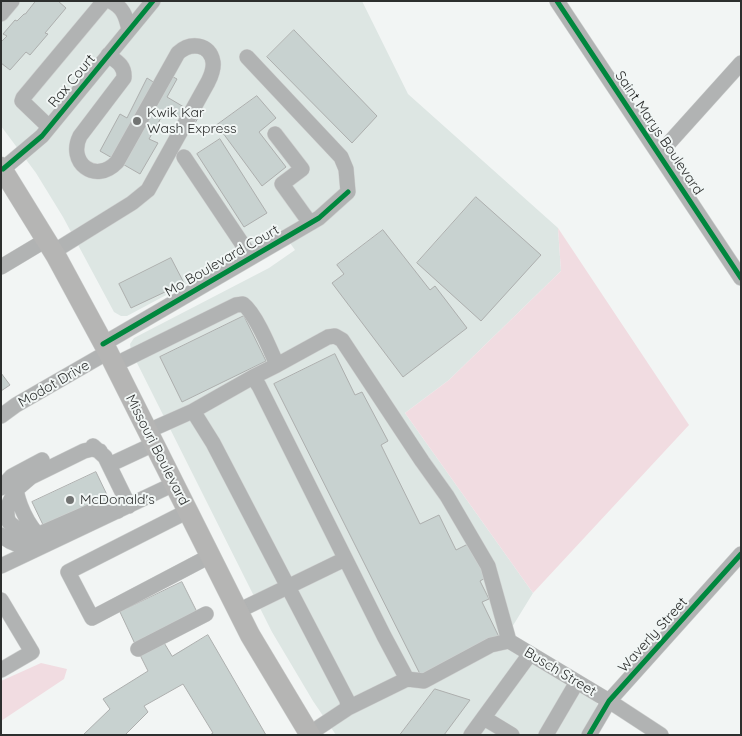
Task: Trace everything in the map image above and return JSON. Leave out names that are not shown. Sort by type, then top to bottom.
[{"type":"main road","name":"Missouri Boulevard","points":[[2,168],[50,246],[108,354],[250,635],[305,733]]},
{"type":"street","points":[[1,14],[12,1]]},
{"type":"street","points":[[49,127],[22,102],[22,98],[104,1]]},
{"type":"street","points":[[110,1],[119,6],[126,15],[129,30]]},
{"type":"street","name":"Rax Court","points":[[2,168],[42,136],[153,1]]},
{"type":"street","name":"Saint Marys Boulevard","points":[[557,1],[741,278]]},
{"type":"street","points":[[1,267],[50,246],[132,203],[148,190],[208,82],[214,64],[210,54],[203,48],[194,45],[185,47],[173,61],[117,162],[103,172],[94,172],[79,161],[76,144],[124,78],[125,70],[121,64],[108,55]]},
{"type":"street","name":"Mo Boulevard Court","points":[[108,354],[251,257],[319,218],[348,192],[346,169],[341,157],[247,57]]},
{"type":"street","points":[[659,154],[741,63]]},
{"type":"street","points":[[275,134],[302,169],[282,184],[310,223]]},
{"type":"street","points":[[184,157],[251,257]]},
{"type":"street","points":[[108,354],[243,304],[249,308],[276,365]]},
{"type":"street","points":[[109,465],[193,411],[253,377],[328,337],[335,336],[342,340],[447,496],[488,566],[508,642],[491,645],[424,681],[407,679],[348,708],[305,733]]},
{"type":"street","name":"Modot Drive","points":[[1,416],[16,405],[108,354]]},
{"type":"street","points":[[253,377],[407,679]]},
{"type":"street","points":[[193,411],[210,438],[344,693],[348,708]]},
{"type":"street","points":[[1,488],[12,476],[21,470],[79,443],[88,443],[100,451],[109,465],[123,508]]},
{"type":"street","points":[[43,539],[34,530],[24,512],[17,496],[17,488],[30,477],[84,450],[100,451]]},
{"type":"street","points":[[1,535],[14,544],[27,547],[123,508],[174,484]]},
{"type":"street","points":[[188,511],[68,572],[92,618],[210,556]]},
{"type":"street","points":[[1,566],[43,539]]},
{"type":"street","name":"Waverly Street","points":[[589,735],[609,701],[741,554]]},
{"type":"street","points":[[238,611],[345,559]]},
{"type":"street","points":[[1,600],[32,652],[1,670]]},
{"type":"street","points":[[138,649],[206,614]]},
{"type":"street","name":"Busch Street","points":[[508,642],[609,701],[661,735]]},
{"type":"street","points":[[471,735],[530,654]]},
{"type":"street","points":[[546,735],[577,682]]},
{"type":"street","points":[[484,718],[512,735]]},
{"type":"shaded area","points":[[1,1],[362,1],[408,94],[558,228],[561,271],[449,380],[405,413],[533,593],[501,645],[596,701],[598,705],[596,711],[582,735],[336,735],[313,701],[272,632],[131,351],[130,344],[134,338],[269,268],[295,250],[280,229],[226,263],[127,316],[121,316],[114,312],[63,217],[36,173],[1,126]]},
{"type":"shaded area","points":[[558,228],[689,425],[533,593],[405,413],[449,380],[561,271]]},
{"type":"shaded area","points":[[41,663],[67,669],[64,679],[1,721],[1,681]]},
{"type":"building","points":[[36,1],[58,1],[66,8],[45,33],[48,34],[30,55],[26,52],[10,70],[1,63],[1,42],[7,36],[3,34]]},
{"type":"building","points":[[294,30],[377,116],[352,143],[267,57]]},
{"type":"building","name":"Kwik Kar Wash Express","points":[[162,71],[177,79],[167,97],[199,116],[194,125],[166,109],[149,139],[158,143],[140,174],[100,151],[120,114],[127,118],[147,78],[155,83]]},
{"type":"building","points":[[257,96],[276,118],[259,132],[286,167],[262,186],[217,125]]},
{"type":"building","points":[[220,139],[267,213],[244,227],[197,154]]},
{"type":"building","points":[[476,197],[541,255],[481,321],[417,263]]},
{"type":"building","points":[[383,230],[430,290],[435,286],[467,328],[403,377],[332,283],[344,274],[337,265]]},
{"type":"building","points":[[171,258],[184,283],[131,308],[119,284]]},
{"type":"building","points":[[244,316],[266,361],[182,402],[160,357]]},
{"type":"building","points":[[335,354],[355,395],[362,392],[388,441],[381,445],[420,524],[439,515],[456,550],[470,543],[487,577],[480,581],[489,599],[482,602],[500,639],[422,678],[274,384]]},
{"type":"building","points":[[1,373],[10,385],[1,391]]},
{"type":"building","name":"McDonald's","points":[[96,472],[109,499],[45,529],[32,502]]},
{"type":"building","points":[[182,582],[198,614],[135,644],[120,612]]},
{"type":"building","points":[[208,635],[266,735],[210,735],[213,733],[183,684],[144,706],[148,712],[125,735],[83,735],[110,709],[103,699],[148,671],[140,655],[163,641],[172,656]]},
{"type":"building","points":[[435,689],[470,700],[444,735],[400,735]]},
{"type":"cycle path","points":[[3,169],[42,136],[153,1]]},
{"type":"cycle path","points":[[557,1],[741,278]]},
{"type":"cycle path","points":[[103,344],[319,218],[348,192]]},
{"type":"cycle path","points":[[589,735],[609,701],[741,554]]},
{"type":"place","name":"Kwik Kar Wash Express","points":[[137,121]]},
{"type":"place","name":"McDonald's","points":[[70,500]]}]
